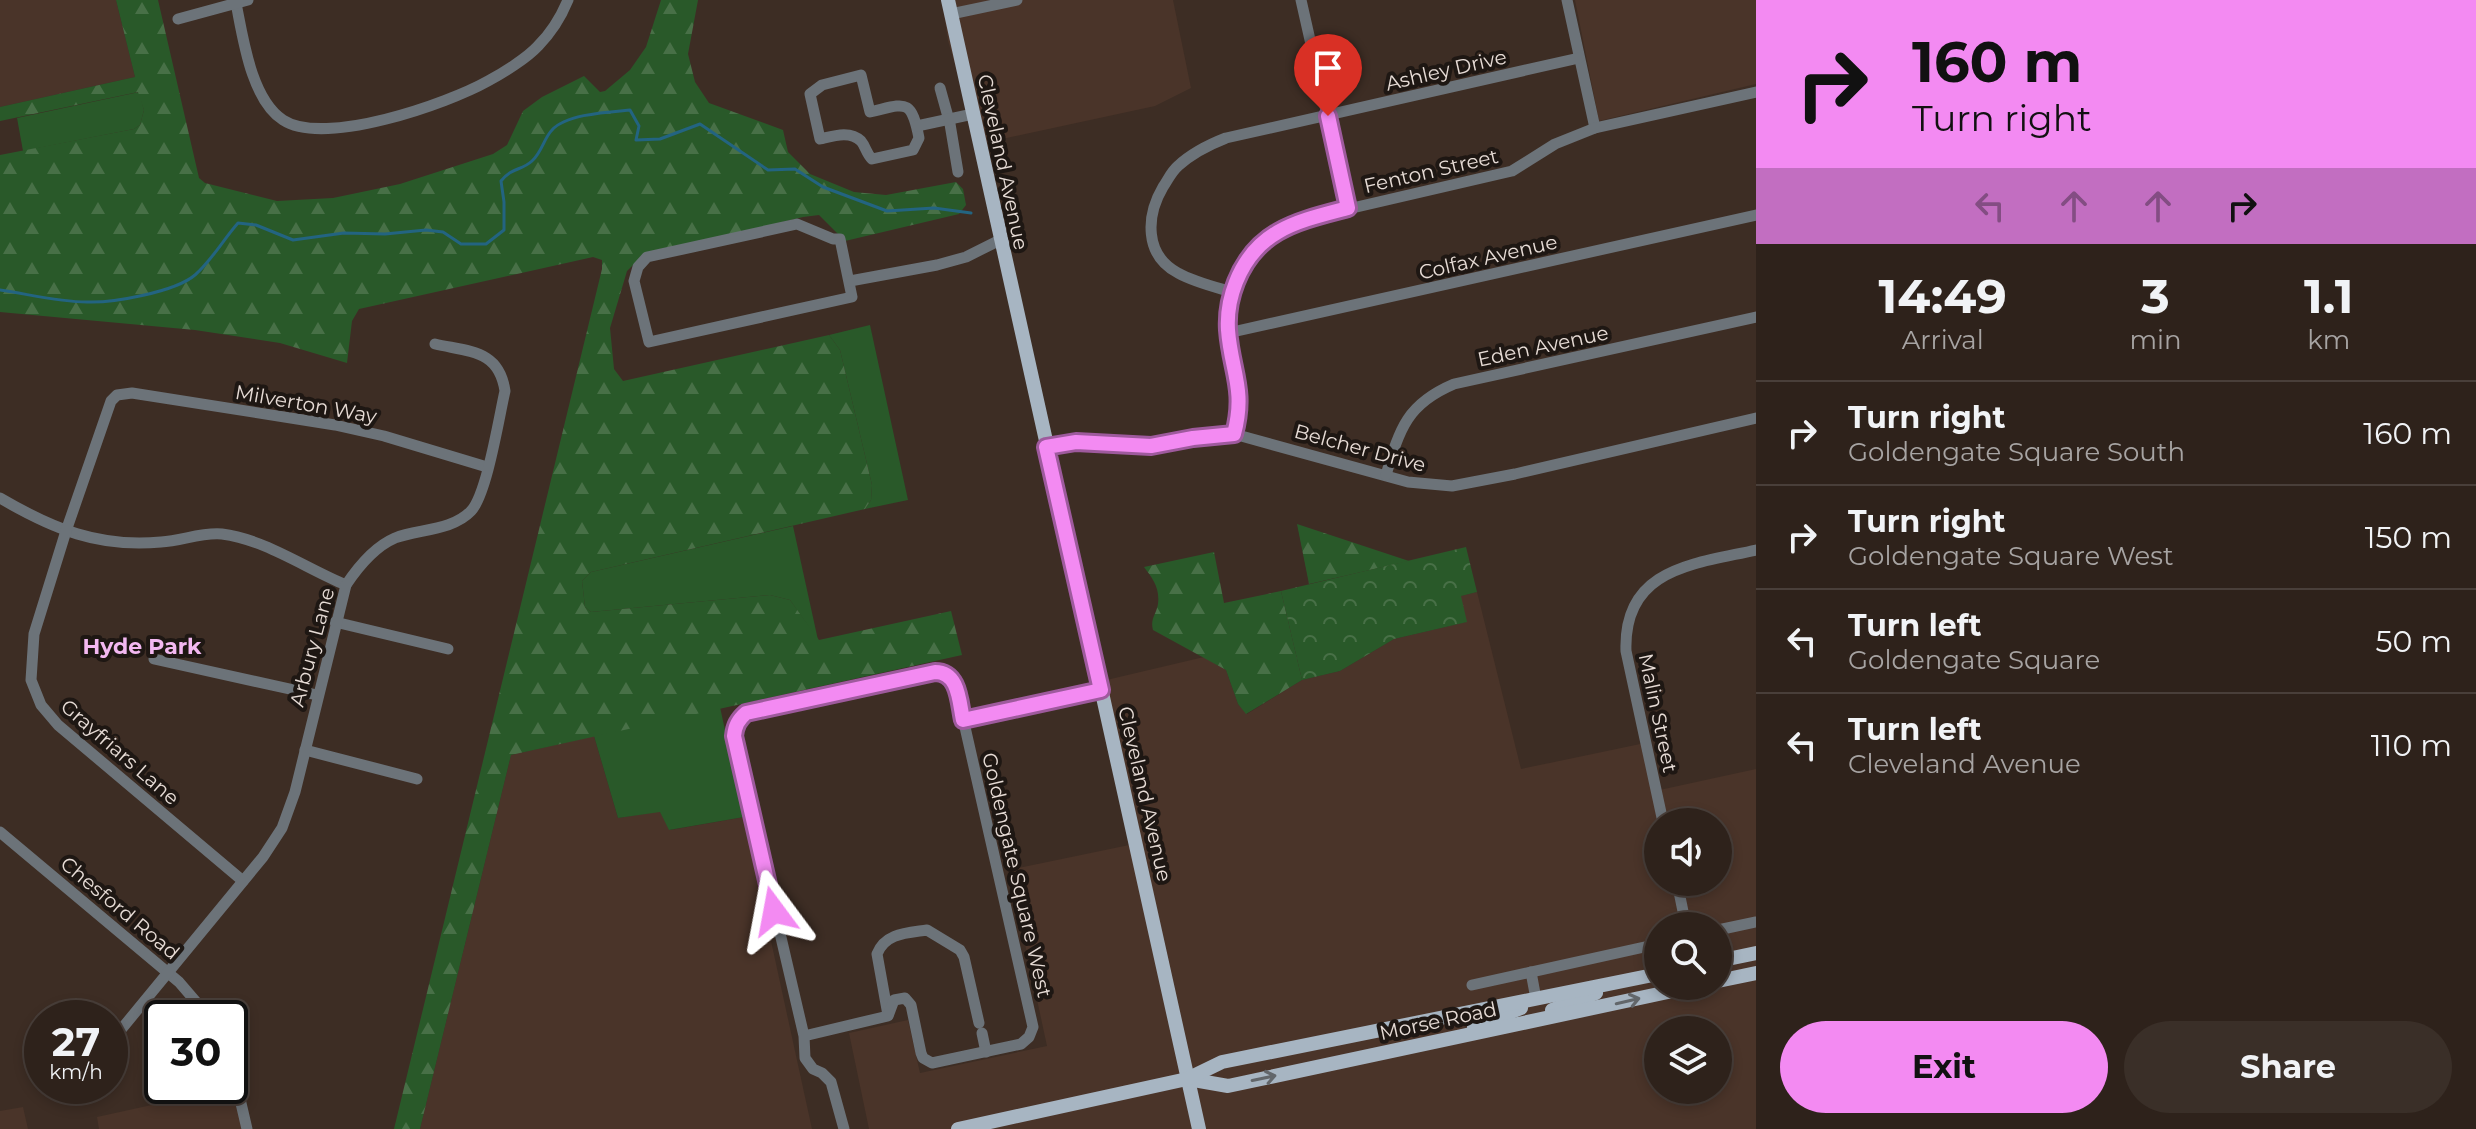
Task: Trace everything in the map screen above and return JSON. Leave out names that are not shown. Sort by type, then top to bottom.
[{"type":"main road","name":"Cleveland Avenue","points":[[949,7],[1199,1129]]},
{"type":"main road","points":[[1732,958],[1756,953]]},
{"type":"main road","points":[[1732,978],[1756,973]]},
{"type":"main road","name":"Morse Road","points":[[958,1129],[1187,1079],[1222,1062],[1644,977]]},
{"type":"main road","points":[[1539,1020],[1547,1012],[1618,982]]},
{"type":"main road","name":"Morse Road","points":[[1187,1079],[1228,1086],[1644,997]]},
{"type":"main road","points":[[1436,1041],[1513,1013],[1536,999]]},
{"type":"street","points":[[178,19],[242,2],[249,61],[268,107],[284,121],[305,129],[328,130],[373,122],[433,105],[488,81],[538,47],[562,16],[568,0]]},
{"type":"street","points":[[949,7],[1017,0]]},
{"type":"street","points":[[1301,0],[1348,208]]},
{"type":"street","points":[[1567,0],[1595,128]]},
{"type":"street","name":"Ashley Drive","points":[[1232,292],[1177,273],[1161,259],[1152,240],[1150,221],[1154,202],[1175,168],[1202,148],[1226,138],[1579,58]]},
{"type":"street","points":[[861,75],[870,112],[902,105],[909,108],[917,126],[919,138],[913,150],[872,159],[864,145],[852,135],[820,139],[810,94],[822,85],[861,75]]},
{"type":"street","points":[[940,88],[958,172]]},
{"type":"street","name":"Fenton Street","points":[[1234,434],[1240,412],[1228,314],[1232,292],[1244,264],[1268,237],[1305,219],[1512,171],[1555,144],[1595,128],[1756,92]]},
{"type":"street","points":[[917,126],[973,114]]},
{"type":"street","name":"Colfax Avenue","points":[[1228,333],[1756,215]]},
{"type":"street","points":[[797,224],[840,239],[850,281],[852,297],[649,342],[634,281],[638,267],[647,257],[797,224]]},
{"type":"street","points":[[850,281],[937,265],[966,257],[1000,240]]},
{"type":"street","name":"Eden Avenue","points":[[1386,475],[1407,417],[1422,401],[1454,384],[1756,317]]},
{"type":"street","name":"Arbury Lane","points":[[128,1021],[263,857],[282,828],[295,792],[346,585],[362,562],[393,539],[447,526],[471,511],[481,492],[505,391],[503,376],[495,363],[483,355],[435,344]]},
{"type":"street","name":"Milverton Way","points":[[117,395],[132,393],[335,425],[384,436],[487,467]]},
{"type":"street","name":"Grayfriars Lane","points":[[117,395],[109,407],[34,634],[31,680],[41,705],[58,725],[243,881]]},
{"type":"street","name":"Belcher Drive","points":[[1046,447],[1076,442],[1151,446],[1234,434],[1408,482],[1452,486],[1756,418]]},
{"type":"street","points":[[0,498],[66,531],[119,543],[159,543],[202,534],[236,537],[346,585]]},
{"type":"street","name":"Malin Street","points":[[1660,808],[1626,651],[1632,612],[1647,586],[1672,570],[1756,550]]},
{"type":"street","points":[[335,622],[448,649]]},
{"type":"street","points":[[154,659],[317,695]]},
{"type":"street","name":"Goldengate Square West","points":[[804,1036],[734,736],[735,727],[746,713],[943,672],[951,676],[955,683],[1033,1027],[1029,1037],[1021,1044],[986,1052]]},
{"type":"street","points":[[963,720],[1101,690]]},
{"type":"street","points":[[305,750],[417,779]]},
{"type":"street","name":"Chesford Road","points":[[0,832],[196,1000]]},
{"type":"street","points":[[1732,927],[1756,922]]},
{"type":"street","points":[[927,930],[960,950],[986,1052],[932,1063],[921,1053],[909,1001],[901,998],[894,1000],[888,1016],[877,954],[879,947],[891,937],[927,930]]},
{"type":"street","points":[[1472,985],[1644,947]]},
{"type":"street","points":[[1531,972],[1536,999]]},
{"type":"street","points":[[844,1129],[831,1082],[813,1069],[805,1058],[804,1036],[888,1016]]},
{"type":"street","points":[[241,1104],[247,1129]]},
{"type":"shaded area","points":[[0,0],[116,0],[135,77],[0,107]]},
{"type":"shaded area","points":[[942,0],[1173,0],[1191,88],[1155,106],[979,144],[948,41]]},
{"type":"shaded area","points":[[1575,0],[1756,0],[1756,84],[1599,121]]},
{"type":"shaded area","points":[[1477,592],[1521,769],[1645,743],[1655,791],[1756,769],[1756,1129],[869,1129],[849,1033],[908,1020],[920,1073],[1047,1046],[1009,870],[1134,844],[1098,682],[1204,657],[1226,670],[1238,704],[1247,714],[1302,680],[1340,671],[1394,639],[1466,622],[1460,596]]},
{"type":"shaded area","points":[[594,736],[618,818],[660,811],[670,830],[744,817],[812,1129],[420,1129],[511,755]]},
{"type":"shaded area","points":[[156,1104],[242,1104],[248,1129],[99,1129],[97,1117]]},
{"type":"shaded area","points":[[23,1107],[28,1129],[0,1129],[0,1111]]},
{"type":"green space","points":[[116,0],[158,0],[199,178],[205,183],[277,201],[333,198],[400,184],[493,154],[507,145],[523,111],[542,97],[584,76],[600,92],[605,91],[630,70],[646,47],[661,0],[698,0],[688,54],[695,82],[709,103],[783,130],[788,152],[810,174],[854,192],[886,195],[956,182],[963,189],[966,205],[959,214],[845,241],[819,215],[803,217],[642,256],[627,271],[610,328],[614,369],[623,381],[829,335],[840,350],[872,485],[871,500],[865,509],[591,572],[582,581],[585,607],[591,612],[770,595],[790,600],[819,640],[951,611],[962,655],[511,755],[420,1129],[394,1129],[602,260],[593,257],[359,309],[352,321],[347,363],[280,343],[195,330],[0,312],[0,155],[134,129],[140,125],[144,110],[138,92],[0,121],[0,107],[135,77]]},
{"type":"green space","points":[[139,92],[144,110],[140,125],[134,129],[23,151],[17,118]]},
{"type":"green space","points":[[870,325],[908,500],[865,509],[871,500],[872,485],[840,350],[829,335]]},
{"type":"green space","points":[[1297,524],[1409,561],[1309,584]]},
{"type":"green space","points":[[793,526],[818,640],[790,600],[770,595],[591,612],[585,607],[582,581],[591,572]]},
{"type":"green space","points":[[1466,547],[1477,592],[1461,596],[1467,622],[1394,639],[1340,671],[1302,680],[1281,591]]},
{"type":"green space","points":[[1214,552],[1224,603],[1281,591],[1302,680],[1246,714],[1238,704],[1226,670],[1153,630],[1158,593],[1144,567]]},
{"type":"green space","points":[[720,707],[744,817],[669,830],[660,812],[618,818],[594,736]]},
{"type":"waterway","points":[[0,290],[87,302],[112,301],[159,291],[195,275],[238,223],[256,225],[293,240],[344,233],[385,234],[426,230],[443,232],[461,244],[486,244],[504,230],[501,181],[532,161],[552,130],[577,117],[630,110],[639,126],[636,140],[660,139],[700,124],[768,170],[795,169],[823,187],[887,211],[934,208],[971,213]]},
{"type":"district","name":"Hyde Park","points":[[142,646]]},
{"type":"route","points":[[774,911],[734,736],[739,719],[746,713],[935,672],[951,676],[963,720],[1101,690],[1046,447],[1076,442],[1151,446],[1234,434],[1240,412],[1228,314],[1232,292],[1244,264],[1268,237],[1285,227],[1348,208],[1328,116]]}]
